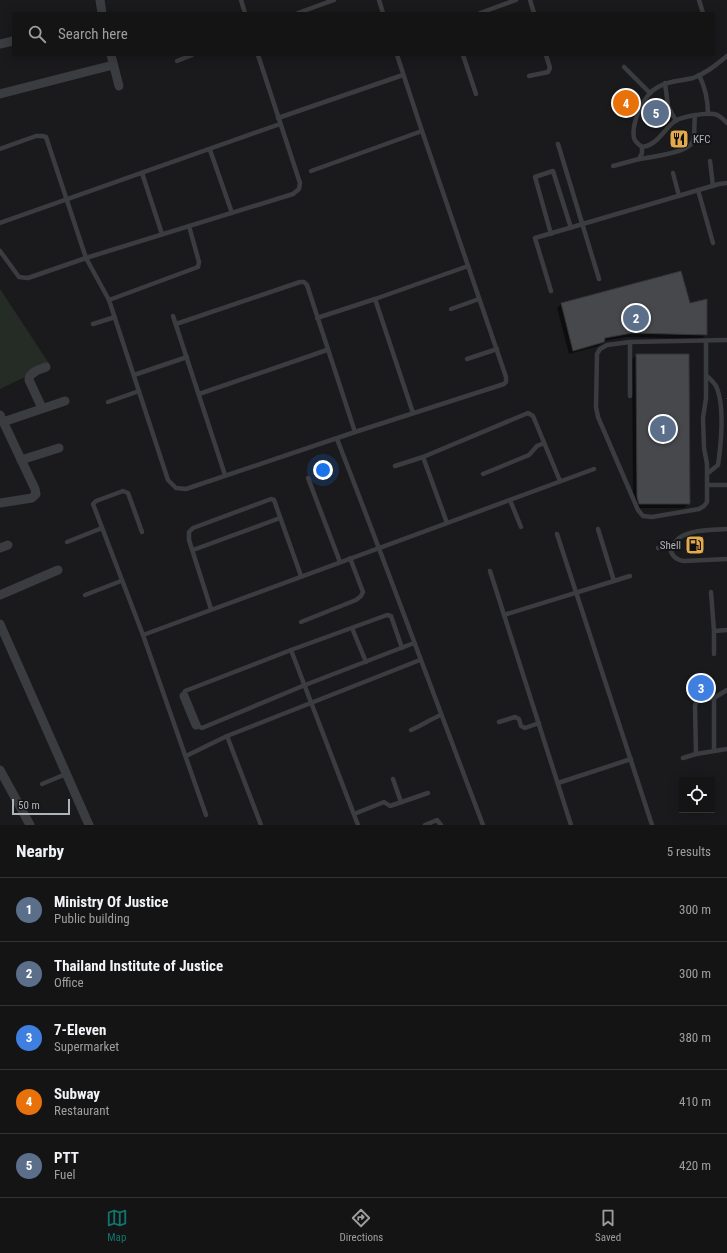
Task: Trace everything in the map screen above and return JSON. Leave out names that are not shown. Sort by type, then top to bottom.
[{"type":"street","points":[[100,0],[102,12]]},
{"type":"street","points":[[0,44],[12,41]]},
{"type":"street","points":[[111,56],[119,86]]},
{"type":"street","points":[[0,94],[113,65]]},
{"type":"street","points":[[42,408],[28,380],[31,374],[46,367]]},
{"type":"street","points":[[0,503],[32,498],[36,494],[2,419],[65,402]]},
{"type":"street","points":[[21,460],[59,448]]},
{"type":"street","points":[[0,595],[58,570]]},
{"type":"street","points":[[0,626],[89,825]]},
{"type":"street","points":[[184,696],[196,725]]},
{"type":"street","points":[[0,772],[30,825]]},
{"type":"lane","points":[[241,0],[245,12]]},
{"type":"lane","points":[[301,12],[334,0]]},
{"type":"lane","points":[[379,0],[383,12]]},
{"type":"lane","points":[[483,12],[516,0]]},
{"type":"lane","points":[[530,0],[534,12]]},
{"type":"lane","points":[[699,0],[703,12]]},
{"type":"lane","points":[[178,61],[190,56]]},
{"type":"lane","points":[[0,251],[19,277],[28,278],[86,258],[293,194],[299,189],[300,182],[258,56]]},
{"type":"lane","points":[[0,149],[36,136],[46,137],[86,258],[109,300],[168,480],[176,488],[186,489],[504,384],[506,382],[506,377],[497,349],[397,56]]},
{"type":"lane","points":[[463,56],[476,94]]},
{"type":"lane","points":[[529,76],[548,72],[550,68],[546,56]]},
{"type":"lane","points":[[727,56],[714,67],[694,78],[665,83],[650,92],[638,114],[634,128],[634,139],[637,144],[642,147],[648,146],[653,144],[676,121],[695,115],[715,114],[722,117],[727,123]]},
{"type":"lane","points":[[624,67],[650,92]]},
{"type":"lane","points":[[278,118],[403,75]]},
{"type":"lane","points":[[698,75],[702,82],[708,105],[708,114]]},
{"type":"lane","points":[[665,83],[668,106],[676,121]]},
{"type":"lane","points":[[612,166],[677,152],[687,148],[693,141],[695,115]]},
{"type":"lane","points":[[0,223],[280,124]]},
{"type":"lane","points":[[311,171],[422,131]]},
{"type":"lane","points":[[558,144],[599,279]]},
{"type":"lane","points":[[639,159],[642,154],[642,147]]},
{"type":"lane","points":[[210,150],[232,213]]},
{"type":"lane","points":[[710,161],[713,186]]},
{"type":"lane","points":[[551,234],[535,177],[547,173],[554,172],[571,228]]},
{"type":"lane","points":[[142,173],[162,234]]},
{"type":"lane","points":[[673,173],[679,196]]},
{"type":"lane","points":[[551,291],[535,238],[698,190],[727,183]]},
{"type":"lane","points":[[698,190],[713,243]]},
{"type":"lane","points":[[109,300],[198,268],[199,262],[190,226]]},
{"type":"lane","points":[[317,318],[468,266]]},
{"type":"lane","points":[[176,324],[300,282],[304,282],[355,432]]},
{"type":"lane","points":[[375,299],[413,413]]},
{"type":"lane","points":[[451,309],[479,299]]},
{"type":"lane","points":[[173,316],[225,475]]},
{"type":"lane","points":[[93,324],[115,317]]},
{"type":"lane","points":[[706,341],[706,398],[703,418],[704,448],[708,473],[707,502],[699,509],[652,517],[643,516],[638,510],[598,417],[596,407],[597,354],[600,349],[607,345],[630,342],[727,340]]},
{"type":"lane","points":[[630,342],[630,396]]},
{"type":"lane","points":[[467,359],[497,349]]},
{"type":"lane","points":[[199,394],[327,350]]},
{"type":"lane","points":[[134,375],[187,357]]},
{"type":"lane","points":[[706,375],[715,384],[720,397],[721,444],[718,465],[708,473]]},
{"type":"lane","points":[[108,402],[139,391]]},
{"type":"lane","points":[[395,466],[423,457],[528,413],[533,416],[560,481]]},
{"type":"lane","points":[[337,439],[483,825]]},
{"type":"lane","points":[[483,474],[529,455],[537,446],[544,443]]},
{"type":"lane","points":[[423,457],[447,523]]},
{"type":"lane","points":[[143,635],[594,469]]},
{"type":"lane","points":[[308,478],[340,562]]},
{"type":"lane","points":[[708,485],[727,485]]},
{"type":"lane","points":[[142,532],[128,493],[123,491],[96,501],[93,504],[143,635],[206,815]]},
{"type":"lane","points":[[211,609],[189,540],[189,532],[193,528],[271,499],[274,500],[301,576]]},
{"type":"lane","points":[[510,500],[521,527]]},
{"type":"lane","points":[[193,550],[280,518]]},
{"type":"lane","points":[[68,542],[102,528]]},
{"type":"lane","points":[[598,529],[614,581]]},
{"type":"lane","points":[[658,548],[670,547],[680,538],[695,532],[727,529]]},
{"type":"lane","points":[[557,534],[652,825]]},
{"type":"lane","points":[[670,547],[673,556],[679,560],[727,559]]},
{"type":"lane","points":[[301,622],[356,600],[361,596],[363,592],[350,558]]},
{"type":"lane","points":[[490,571],[571,825]]},
{"type":"lane","points":[[504,615],[630,576]]},
{"type":"lane","points":[[85,595],[122,581]]},
{"type":"lane","points":[[711,592],[714,654]]},
{"type":"lane","points":[[184,696],[185,690],[387,615],[391,616],[402,648]]},
{"type":"lane","points":[[352,628],[366,662]]},
{"type":"lane","points":[[714,631],[727,630]]},
{"type":"lane","points":[[196,725],[202,728],[305,685],[414,643]]},
{"type":"lane","points":[[291,650],[358,825]]},
{"type":"lane","points":[[186,756],[227,736],[420,660]]},
{"type":"lane","points":[[696,754],[696,702],[703,699],[714,698],[727,690]]},
{"type":"lane","points":[[714,698],[714,751]]},
{"type":"lane","points":[[411,730],[425,724],[430,719],[442,715]]},
{"type":"lane","points":[[499,722],[515,717],[519,719],[522,726],[525,728],[539,723]]},
{"type":"lane","points":[[227,736],[261,825]]},
{"type":"lane","points":[[683,758],[727,748]]},
{"type":"lane","points":[[558,783],[630,759]]},
{"type":"lane","points":[[42,784],[66,774]]},
{"type":"lane","points":[[393,779],[401,802]]},
{"type":"lane","points":[[354,814],[384,802],[390,806],[428,793]]},
{"type":"lane","points":[[425,825],[437,820],[441,825]]},
{"type":"shaded area","points":[[0,289],[50,365],[0,389]]},
{"type":"building","points":[[681,271],[690,303],[707,299],[707,335],[632,333],[605,338],[604,342],[573,351],[561,303]]},
{"type":"building","points":[[636,354],[689,354],[690,504],[639,504],[637,497]]},
{"type":"place","name":"Subway","points":[[626,103]]},
{"type":"place","name":"PTT","points":[[656,113]]},
{"type":"place","name":"KFC","points":[[679,139]]},
{"type":"place","name":"Thailand Institute of Justice","points":[[636,318]]},
{"type":"place","name":"Ministry Of Justice","points":[[663,429]]},
{"type":"place","name":"Shell","points":[[695,545]]},
{"type":"place","name":"7-Eleven","points":[[701,688]]}]
